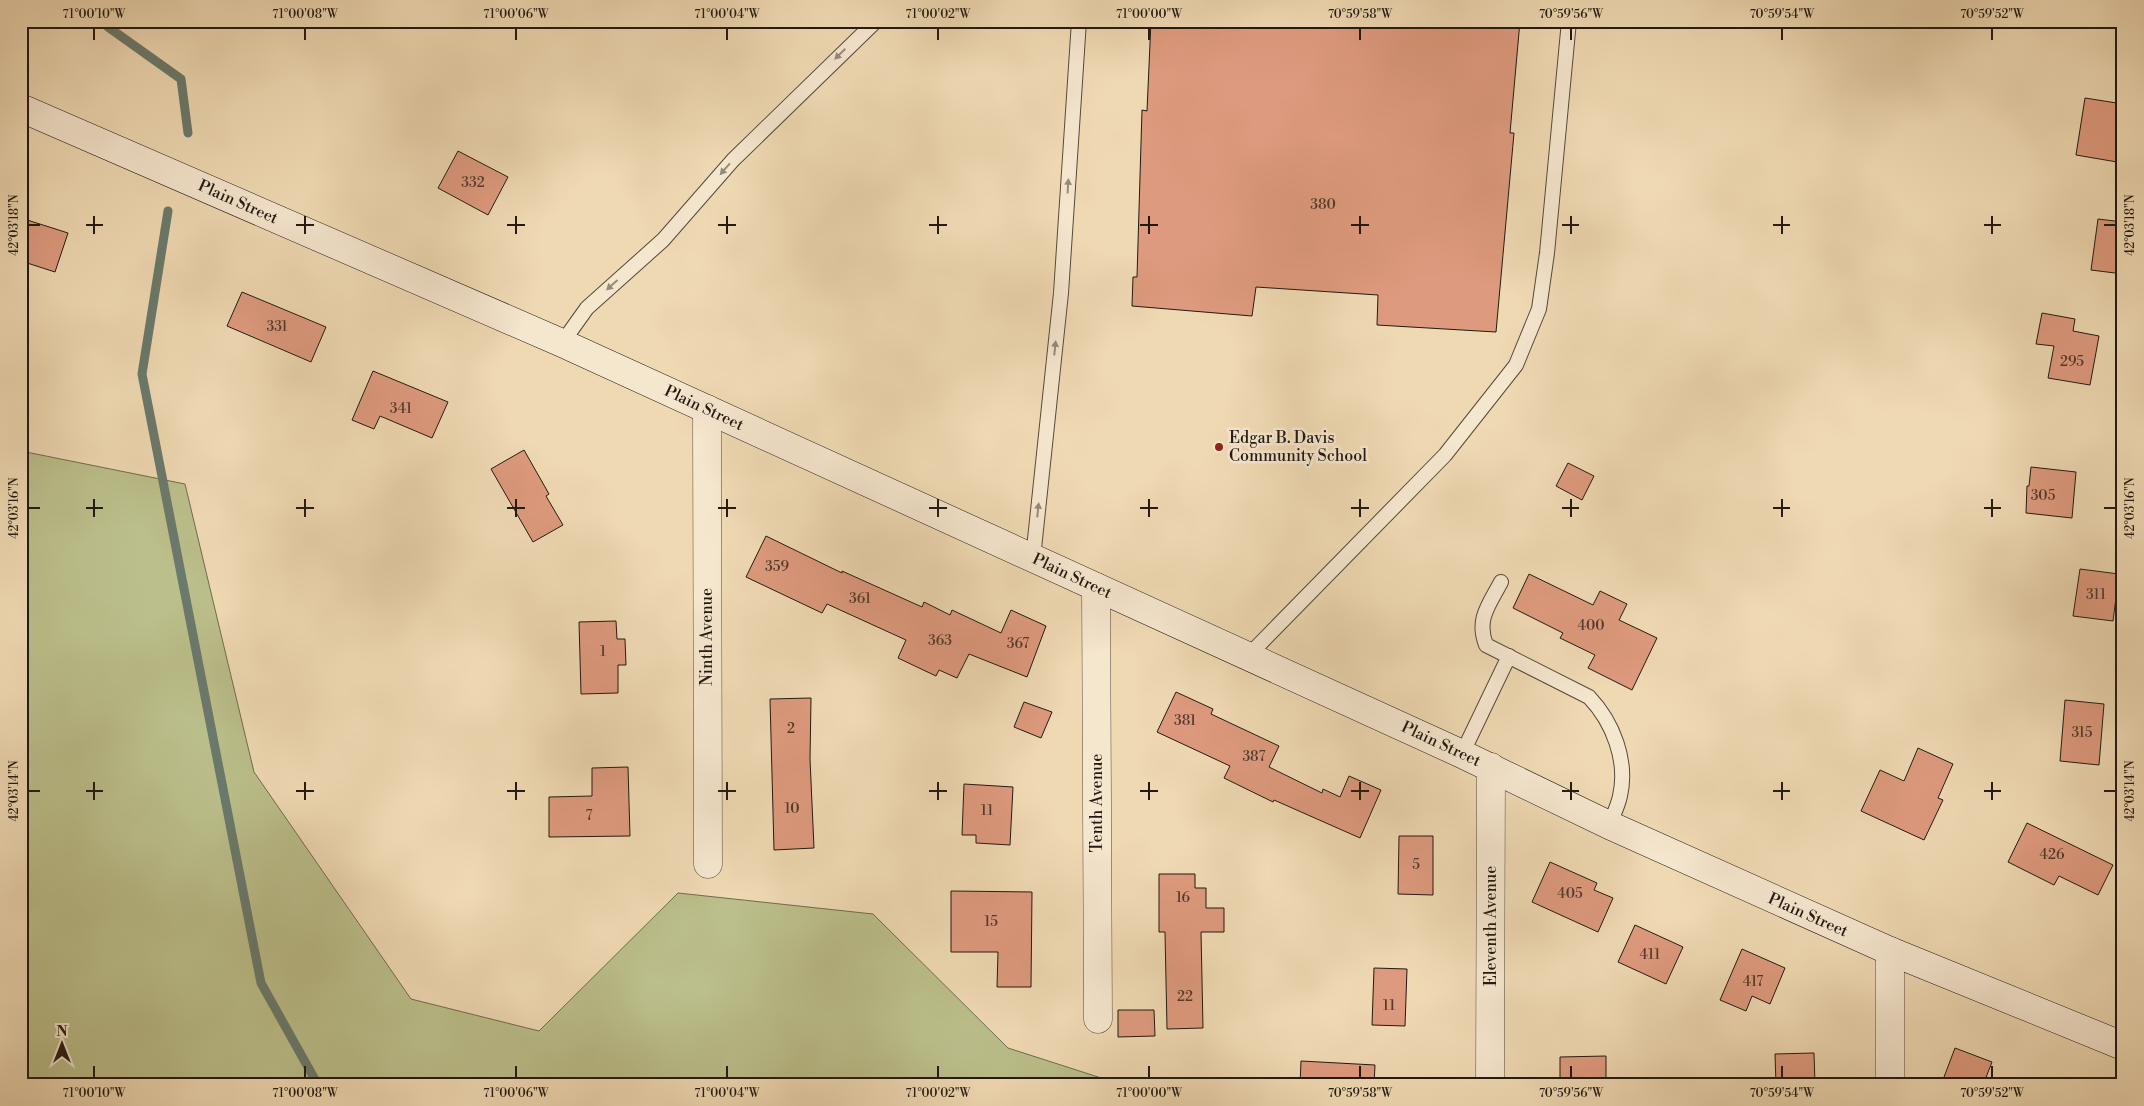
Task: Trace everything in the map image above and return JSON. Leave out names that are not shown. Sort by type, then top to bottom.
[{"type":"main road","name":"Plain Street","points":[[21,108],[562,343],[1491,767],[1609,825],[1890,951],[2123,1046]]},
{"type":"main road","name":"Ninth Avenue","points":[[707,409],[708,864]]},
{"type":"main road","name":"Tenth Avenue","points":[[1096,587],[1098,1019]]},
{"type":"main road","name":"Eleventh Avenue","points":[[1490,1085],[1491,767]]},
{"type":"main road","points":[[1890,951],[1890,1085]]},
{"type":"lane","points":[[562,343],[587,308],[662,240],[733,160],[876,21]]},
{"type":"lane","points":[[1248,656],[1445,455],[1516,365],[1539,308],[1547,253],[1568,21]]},
{"type":"lane","points":[[1033,558],[1061,293],[1078,26]]},
{"type":"lane","points":[[1501,582],[1481,622],[1481,632],[1486,645],[1589,697],[1601,710],[1612,728],[1622,774],[1620,796],[1609,825]]},
{"type":"lane","points":[[1462,754],[1509,656]]},
{"type":"green space","points":[[21,451],[185,484],[254,772],[411,999],[539,1031],[678,893],[873,914],[1008,1048],[1123,1085],[21,1085]]},
{"type":"building","points":[[1151,21],[1520,21],[1510,133],[1514,133],[1496,332],[1377,325],[1378,295],[1256,287],[1252,316],[1132,306],[1133,277],[1137,277],[1142,110],[1147,111]]},
{"type":"building","points":[[2085,98],[2123,104],[2123,163],[2076,155]]},
{"type":"building","points":[[458,151],[508,177],[488,215],[438,188]]},
{"type":"building","points":[[21,218],[68,233],[55,272],[21,261]]},
{"type":"building","points":[[2098,219],[2123,222],[2123,274],[2091,270]]},
{"type":"building","points":[[242,292],[326,327],[311,362],[227,326]]},
{"type":"building","points":[[2042,313],[2075,319],[2073,331],[2099,336],[2090,385],[2048,378],[2054,346],[2036,344]]},
{"type":"building","points":[[373,371],[448,402],[432,438],[380,416],[374,429],[352,420]]},
{"type":"building","points":[[524,450],[549,494],[546,496],[563,525],[533,542],[491,469]]},
{"type":"building","points":[[1568,463],[1594,476],[1582,500],[1556,486]]},
{"type":"building","points":[[2031,467],[2076,472],[2072,518],[2026,513],[2027,486],[2029,486]]},
{"type":"building","points":[[766,536],[842,573],[842,571],[922,607],[924,602],[950,615],[952,610],[1001,633],[1011,610],[1046,626],[1027,677],[969,654],[957,678],[939,670],[936,676],[898,658],[906,640],[827,604],[822,613],[746,577]]},
{"type":"building","points":[[2080,569],[2119,574],[2113,621],[2073,616]]},
{"type":"building","points":[[1529,574],[1593,605],[1600,591],[1627,604],[1619,620],[1657,638],[1632,690],[1588,668],[1595,655],[1560,638],[1563,633],[1513,608]]},
{"type":"building","points":[[616,621],[617,639],[625,639],[626,665],[618,665],[618,693],[581,694],[579,622]]},
{"type":"building","points":[[1176,692],[1213,709],[1211,714],[1279,746],[1269,767],[1322,793],[1323,789],[1340,797],[1349,776],[1381,790],[1360,838],[1274,800],[1273,802],[1224,778],[1230,766],[1157,732]]},
{"type":"building","points":[[811,698],[810,759],[814,848],[774,850],[770,699]]},
{"type":"building","points":[[2065,700],[2104,704],[2099,765],[2060,761]]},
{"type":"building","points":[[1024,702],[1052,712],[1041,738],[1014,727]]},
{"type":"building","points":[[1918,748],[1953,764],[1938,798],[1943,800],[1924,840],[1861,811],[1880,770],[1904,781]]},
{"type":"building","points":[[628,767],[630,836],[549,837],[549,797],[592,796],[592,768]]},
{"type":"building","points":[[964,784],[1013,787],[1010,845],[976,843],[976,835],[962,835]]},
{"type":"building","points":[[2027,823],[2113,865],[2098,895],[2059,876],[2054,885],[2008,862]]},
{"type":"building","points":[[1399,836],[1433,836],[1433,895],[1398,894]]},
{"type":"building","points":[[1550,862],[1597,883],[1594,890],[1613,898],[1598,932],[1532,902]]},
{"type":"building","points":[[1159,874],[1195,874],[1195,888],[1206,888],[1206,908],[1224,908],[1224,932],[1201,932],[1203,1028],[1167,1029],[1165,932],[1159,932]]},
{"type":"building","points":[[951,891],[1032,892],[1031,987],[997,987],[998,952],[951,952]]},
{"type":"building","points":[[1635,925],[1683,947],[1666,984],[1618,962]]},
{"type":"building","points":[[1742,949],[1785,968],[1770,1004],[1752,996],[1746,1011],[1720,1000]]},
{"type":"building","points":[[1374,968],[1407,969],[1405,1026],[1372,1025]]},
{"type":"building","points":[[1118,1010],[1154,1010],[1155,1036],[1118,1037]]},
{"type":"building","points":[[1955,1048],[1992,1062],[1983,1085],[1941,1085]]},
{"type":"building","points":[[1814,1053],[1815,1085],[1776,1085],[1775,1054]]},
{"type":"building","points":[[1606,1056],[1606,1085],[1560,1085],[1560,1057]]},
{"type":"building","points":[[1301,1061],[1375,1065],[1374,1085],[1300,1085]]},
{"type":"waterway","points":[[105,21],[108,27],[181,79],[188,133]]},
{"type":"waterway","points":[[168,211],[142,374],[261,983],[318,1085]]},
{"type":"place","name":"Edgar B. Davis Community School","points":[[1219,447]]}]
